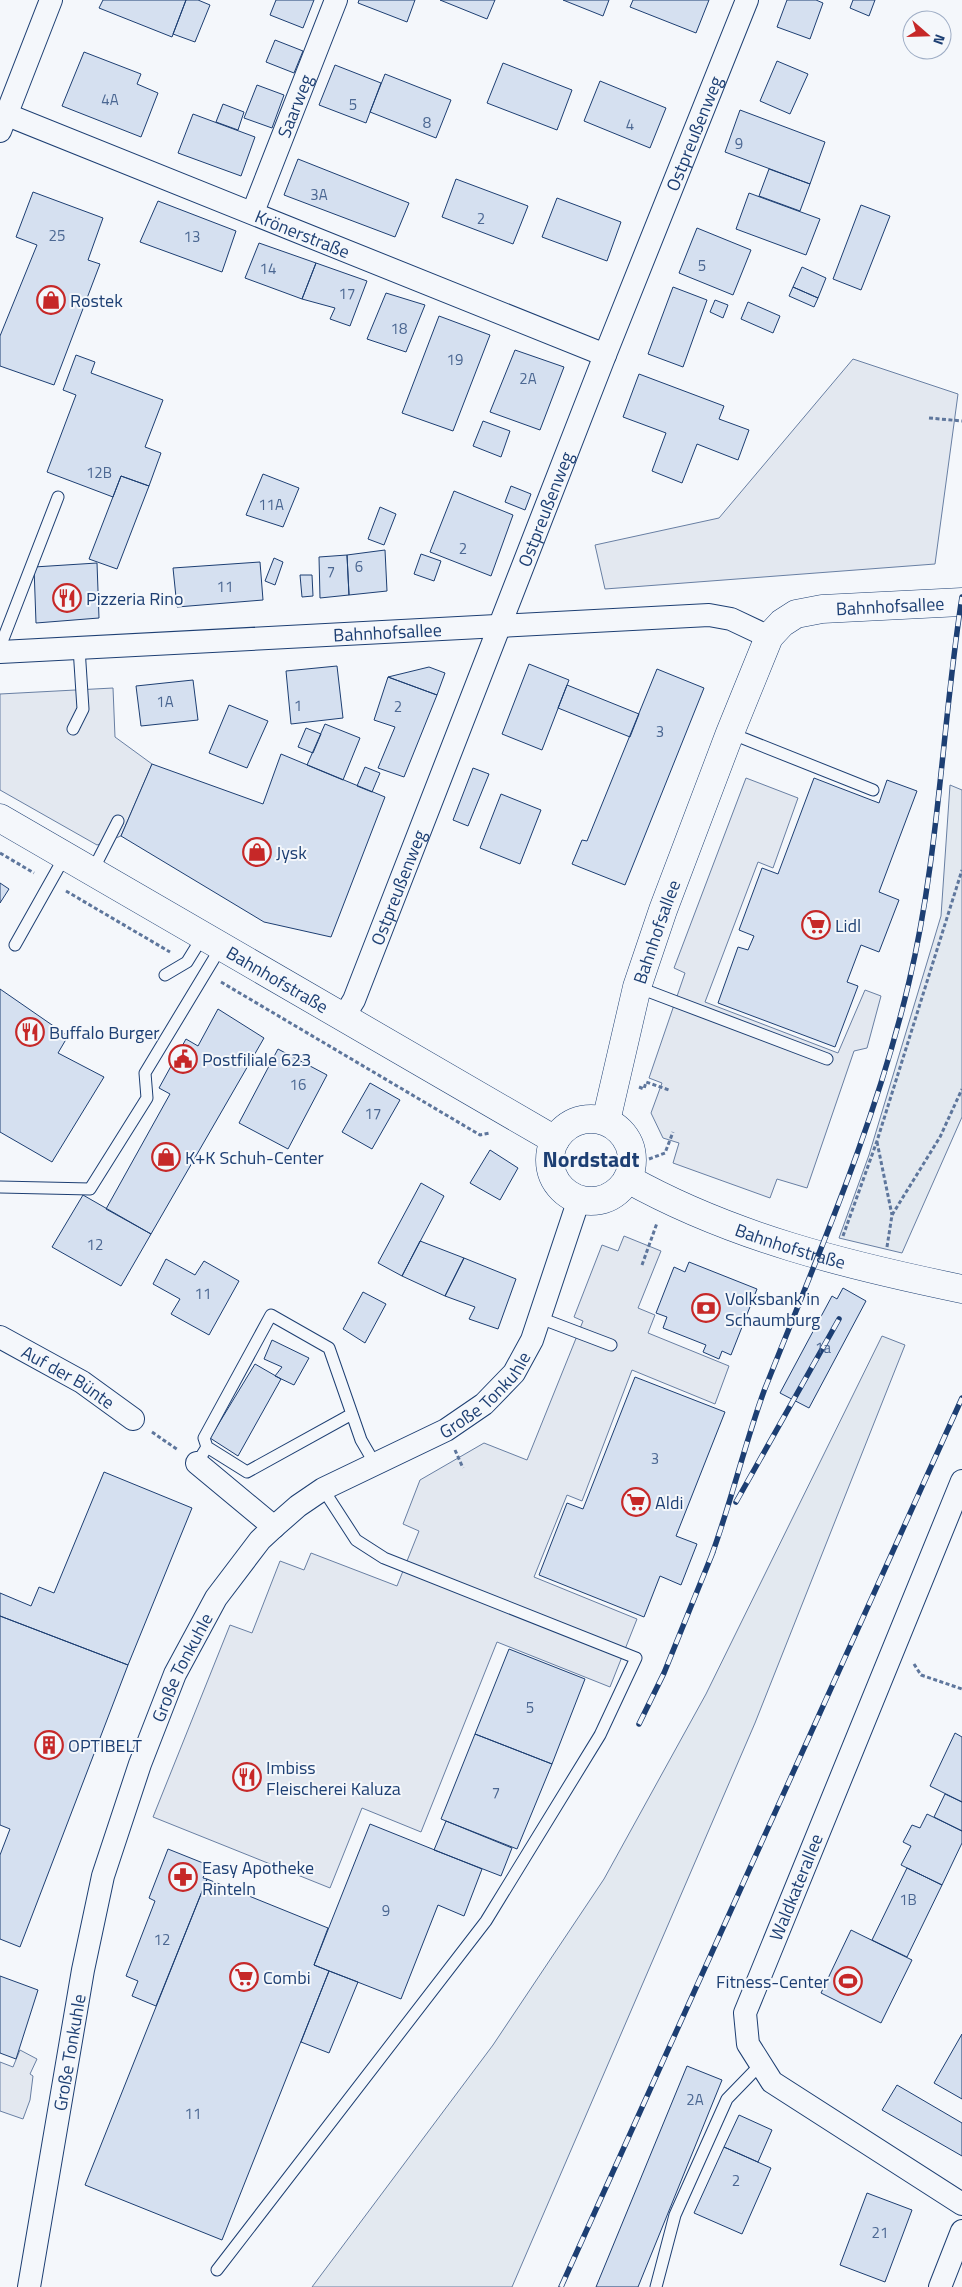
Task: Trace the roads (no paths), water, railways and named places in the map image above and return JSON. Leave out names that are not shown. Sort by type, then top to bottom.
[{"type":"main road","name":"Bahnhofsallee","points":[[606,1121],[637,988],[663,910],[730,733],[770,637],[782,623],[796,614],[822,609],[962,602]]},
{"type":"main road","name":"Bahnhofstraße","points":[[0,818],[555,1140]]},
{"type":"main road","points":[[594,1118],[606,1121],[618,1128],[632,1152],[632,1166],[628,1179],[619,1190],[607,1198],[593,1201],[579,1200],[564,1190],[553,1176],[550,1164],[555,1140],[562,1131],[582,1119],[594,1118]]},
{"type":"main road","name":"Bahnhofstraße","points":[[628,1179],[665,1200],[757,1238],[835,1260],[962,1289]]},
{"type":"street","points":[[2,119],[51,0]]},
{"type":"street","name":"Saarweg","points":[[253,212],[336,0]]},
{"type":"street","name":"Ostpreußenweg","points":[[343,1018],[354,1000],[605,355],[747,0]]},
{"type":"street","name":"Krönerstraße","points":[[2,119],[253,212],[605,355]]},
{"type":"street","name":"Bahnhofsallee","points":[[0,652],[501,624],[709,615],[731,618],[770,637]]},
{"type":"street","name":"Große Tonkuhle","points":[[29,2287],[83,1970],[102,1876],[140,1764],[175,1674],[216,1598],[260,1540],[274,1527],[298,1506],[323,1489],[446,1430],[484,1404],[514,1373],[532,1340],[579,1200]]},
{"type":"street","name":"Auf der Bünte","points":[[0,1339],[82,1382],[133,1419]]},
{"type":"street","points":[[202,1455],[274,1527]]},
{"type":"street","name":"Waldkaterallee","points":[[961,1488],[897,1639],[745,2013],[748,2044],[772,2082],[962,2204]]},
{"type":"street","points":[[940,2287],[962,2231]]},
{"type":"lane","points":[[0,647],[58,497]]},
{"type":"lane","points":[[74,729],[83,709],[80,648]]},
{"type":"lane","points":[[730,733],[873,790]]},
{"type":"lane","points":[[92,872],[118,821]]},
{"type":"lane","points":[[16,945],[65,856]]},
{"type":"lane","points":[[165,975],[187,962],[212,941]]},
{"type":"lane","points":[[0,1187],[90,1189],[147,1098],[145,1073],[204,973],[212,941]]},
{"type":"lane","points":[[637,988],[827,1059]]},
{"type":"lane","points":[[352,1414],[247,1472],[202,1455],[204,1438],[271,1315],[329,1348],[352,1414],[361,1440],[374,1464]]},
{"type":"lane","points":[[540,1318],[610,1345]]},
{"type":"lane","points":[[217,2270],[486,1921],[600,1735],[636,1658],[384,1558],[356,1540],[323,1489]]},
{"type":"lane","points":[[656,2287],[675,2215],[726,2099],[760,2065]]},
{"type":"railway","points":[[711,1557],[764,1391],[863,1138],[880,1087],[909,982],[919,935],[934,839],[962,597]]},
{"type":"railway","points":[[736,1502],[839,1319]]},
{"type":"railway","points":[[561,2287],[962,1398]]},
{"type":"railway","points":[[639,1724],[664,1673],[713,1552]]},
{"type":"place","name":"Rostek","points":[[51,300]]},
{"type":"place","name":"Pizzeria Rino","points":[[67,598]]},
{"type":"place","name":"Jysk","points":[[257,852]]},
{"type":"place","name":"Lidl","points":[[816,925]]},
{"type":"place","name":"Buffalo Burger","points":[[30,1032]]},
{"type":"place","name":"Postfiliale 623","points":[[183,1059]]},
{"type":"place","name":"K+K Schuh-Center","points":[[166,1157]]},
{"type":"place","name":"Volksbank in Schaumburg","points":[[706,1308]]},
{"type":"place","name":"Aldi","points":[[636,1502]]},
{"type":"place","name":"OPTIBELT","points":[[49,1745]]},
{"type":"place","name":"Imbiss Fleischerei Kaluza","points":[[247,1777]]},
{"type":"place","name":"Easy Apotheke Rinteln","points":[[183,1877]]},
{"type":"place","name":"Combi","points":[[244,1977]]},
{"type":"place","name":"Fitness-Center","points":[[848,1981]]},
{"type":"district","name":"Nordstadt","points":[[591,1159]]}]
